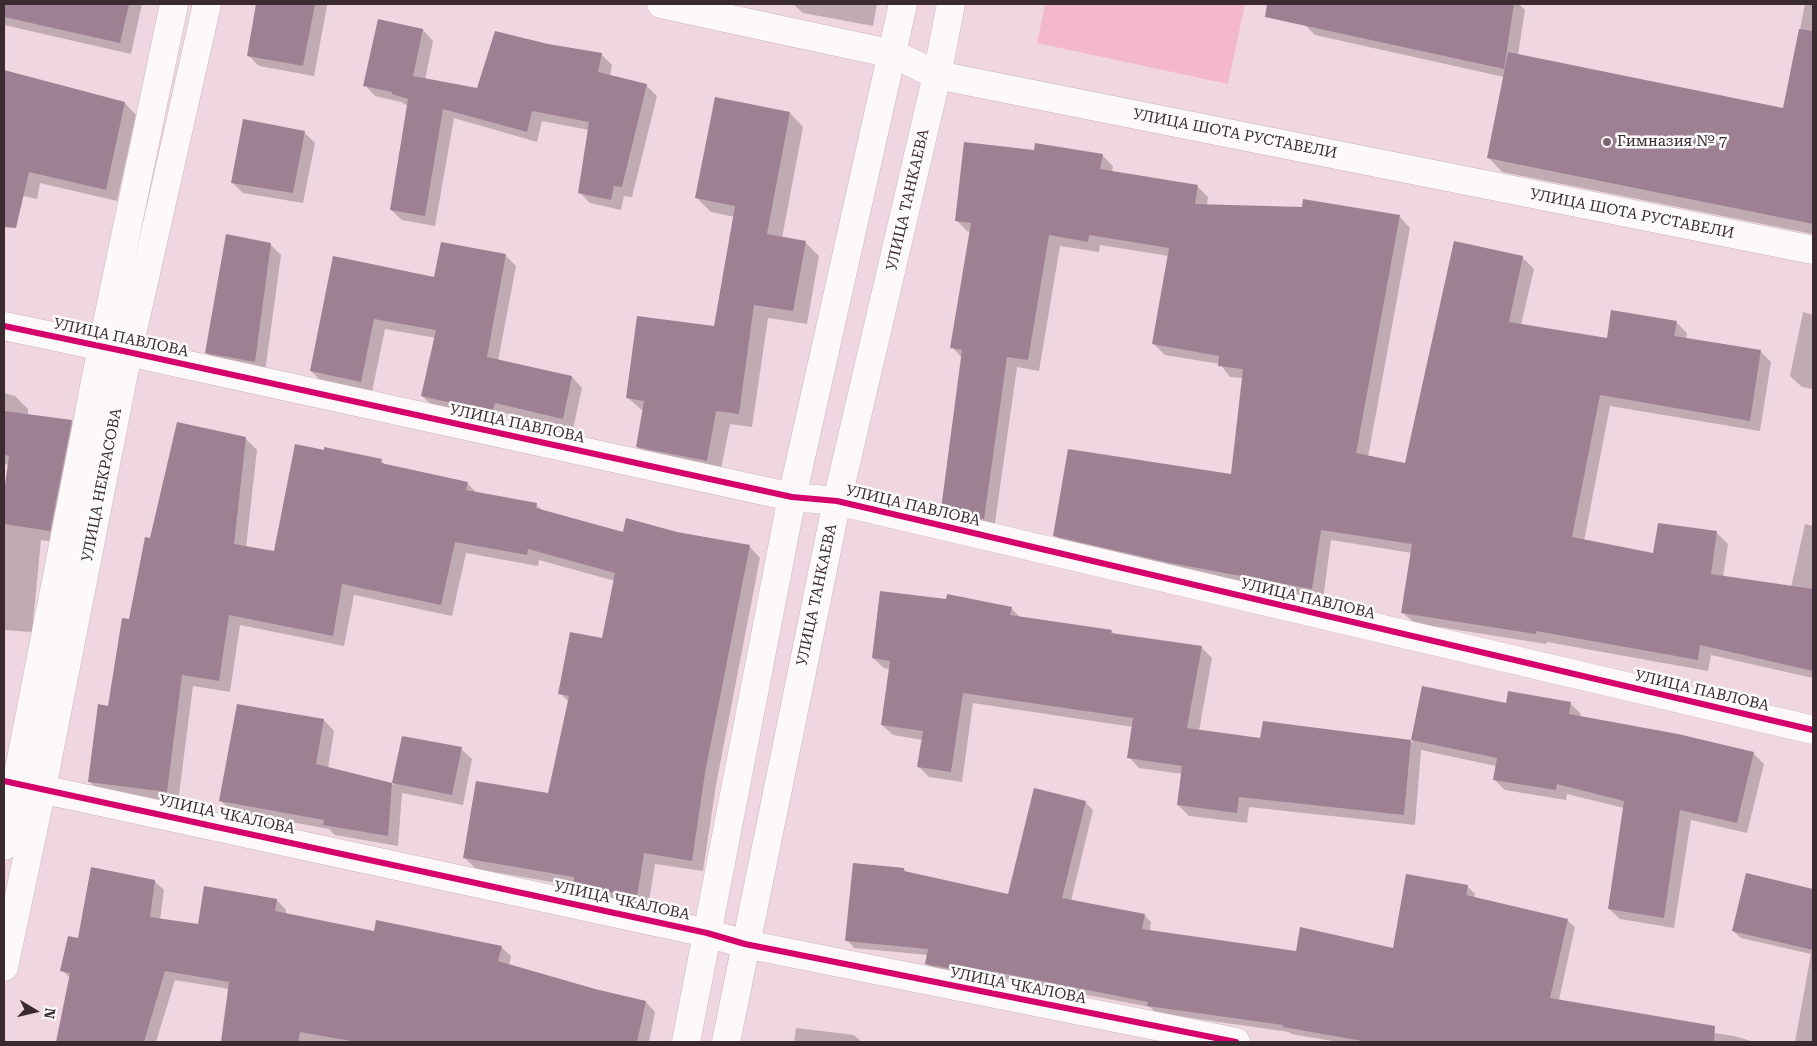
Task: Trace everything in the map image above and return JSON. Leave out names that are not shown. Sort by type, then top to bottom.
[{"type":"street","name":"УЛИЦА НЕКРАСОВА","points":[[4,967],[21,784],[102,347],[174,4]]},
{"type":"street","name":"УЛИЦА НЕКРАСОВА","points":[[4,846],[128,352],[207,4]]},
{"type":"street","name":"УЛИЦА ШОТА РУСТАВЕЛИ","points":[[662,4],[893,54],[937,75],[1813,250]]},
{"type":"street","points":[[686,1042],[792,497],[903,4]]},
{"type":"street","name":"УЛИЦА ТАНКАЕВА","points":[[726,1042],[837,501],[937,75],[951,4]]},
{"type":"street","name":"УЛИЦА ПАВЛОВА","points":[[4,326],[792,497],[837,501],[1813,730]]},
{"type":"street","name":"УЛИЦА ЧКАЛОВА","points":[[21,784],[707,932],[745,944],[1236,1042]]},
{"type":"shaded area","points":[[1045,4],[1245,4],[1228,84],[1037,43]]},
{"type":"building","points":[[4,4],[129,4],[120,43],[4,17]]},
{"type":"building","points":[[256,4],[315,4],[303,66],[247,56]]},
{"type":"building","points":[[1267,4],[1514,4],[1504,69],[1265,17]]},
{"type":"building","points":[[378,19],[423,29],[413,76],[477,88],[495,31],[548,44],[602,53],[598,72],[647,84],[622,187],[614,186],[611,200],[578,193],[589,122],[532,111],[527,132],[443,109],[425,216],[390,210],[408,99],[392,94],[392,92],[363,86]]},
{"type":"building","points":[[1799,29],[1813,31],[1813,224],[1487,158],[1508,52],[1783,108]]},
{"type":"building","points":[[4,70],[125,102],[106,190],[29,172],[16,228],[4,227]]},
{"type":"building","points":[[715,97],[790,112],[767,234],[806,241],[793,311],[754,305],[739,414],[716,411],[707,461],[636,447],[644,401],[626,398],[637,316],[714,326],[735,206],[695,198]]},
{"type":"building","points":[[243,119],[305,131],[293,193],[231,183]]},
{"type":"building","points":[[964,142],[1034,150],[1035,143],[1103,154],[1100,169],[1198,185],[1195,204],[1302,207],[1303,199],[1400,215],[1356,453],[1405,463],[1454,241],[1523,256],[1509,322],[1607,338],[1611,310],[1677,321],[1674,336],[1761,350],[1750,421],[1600,395],[1572,537],[1653,553],[1658,523],[1717,531],[1711,574],[1813,589],[1813,671],[1700,645],[1698,660],[1536,631],[1536,634],[1401,613],[1412,544],[1321,530],[1312,589],[1170,563],[1053,536],[1068,449],[1231,474],[1243,369],[1218,366],[1219,356],[1152,344],[1169,248],[1089,235],[1088,242],[1049,235],[1028,360],[1007,357],[984,519],[941,509],[962,350],[950,348],[971,223],[955,221]]},
{"type":"building","points":[[226,234],[271,243],[255,362],[205,353]]},
{"type":"building","points":[[441,242],[506,254],[487,357],[572,376],[563,419],[495,403],[492,412],[421,396],[436,330],[374,319],[361,382],[310,371],[333,256],[434,277]]},
{"type":"building","points":[[4,411],[72,420],[50,531],[4,524],[4,492],[9,456],[4,455]]},
{"type":"building","points":[[177,422],[246,437],[234,544],[274,551],[295,444],[324,450],[324,447],[382,459],[381,463],[468,482],[466,490],[537,503],[536,508],[623,532],[626,518],[677,532],[750,545],[705,773],[692,861],[644,853],[637,897],[573,886],[574,877],[463,858],[476,781],[548,793],[569,696],[558,694],[570,632],[602,638],[615,573],[528,549],[527,555],[455,542],[441,605],[342,584],[333,636],[229,615],[219,681],[182,675],[167,792],[88,782],[98,704],[108,706],[122,618],[129,619],[145,537],[150,538]]},
{"type":"building","points":[[880,591],[946,599],[947,594],[1012,607],[1010,615],[1112,630],[1111,633],[1202,646],[1187,728],[1260,738],[1263,721],[1411,740],[1404,815],[1239,797],[1237,813],[1177,805],[1182,766],[1127,758],[1133,718],[963,693],[951,772],[917,767],[923,731],[881,725],[890,661],[872,658]]},
{"type":"building","points":[[1422,686],[1506,703],[1508,691],[1571,702],[1569,714],[1678,734],[1754,752],[1737,823],[1680,810],[1664,918],[1608,909],[1624,801],[1557,784],[1556,790],[1493,780],[1497,758],[1411,740]]},
{"type":"building","points":[[237,704],[324,719],[316,764],[392,783],[388,836],[323,825],[324,820],[219,801]]},
{"type":"building","points":[[402,736],[462,747],[452,795],[392,783]]},
{"type":"building","points":[[1034,788],[1086,801],[1062,898],[1145,914],[1142,929],[1296,951],[1300,927],[1393,948],[1406,874],[1468,885],[1466,895],[1568,919],[1550,998],[1715,1026],[1714,1042],[1368,1042],[1283,1027],[1283,1025],[1147,1006],[1148,1002],[996,972],[995,977],[925,964],[928,949],[845,941],[853,863],[904,868],[904,871],[1008,894]]},
{"type":"building","points":[[91,867],[155,880],[150,917],[198,924],[204,886],[277,899],[275,911],[374,931],[376,920],[502,946],[498,961],[595,989],[646,1001],[637,1042],[357,1042],[300,1032],[298,1042],[221,1042],[229,982],[165,971],[144,1042],[56,1042],[70,973],[60,971],[68,936],[78,938]]},
{"type":"building","points":[[1746,873],[1813,889],[1813,950],[1732,931]]},
{"type":"cycle path","points":[[4,326],[792,497],[837,501],[1813,730]]},
{"type":"cycle path","points":[[4,781],[707,933],[745,944],[1236,1042]]},
{"type":"place","name":"Гимназия № 7","points":[[1607,142]]}]
